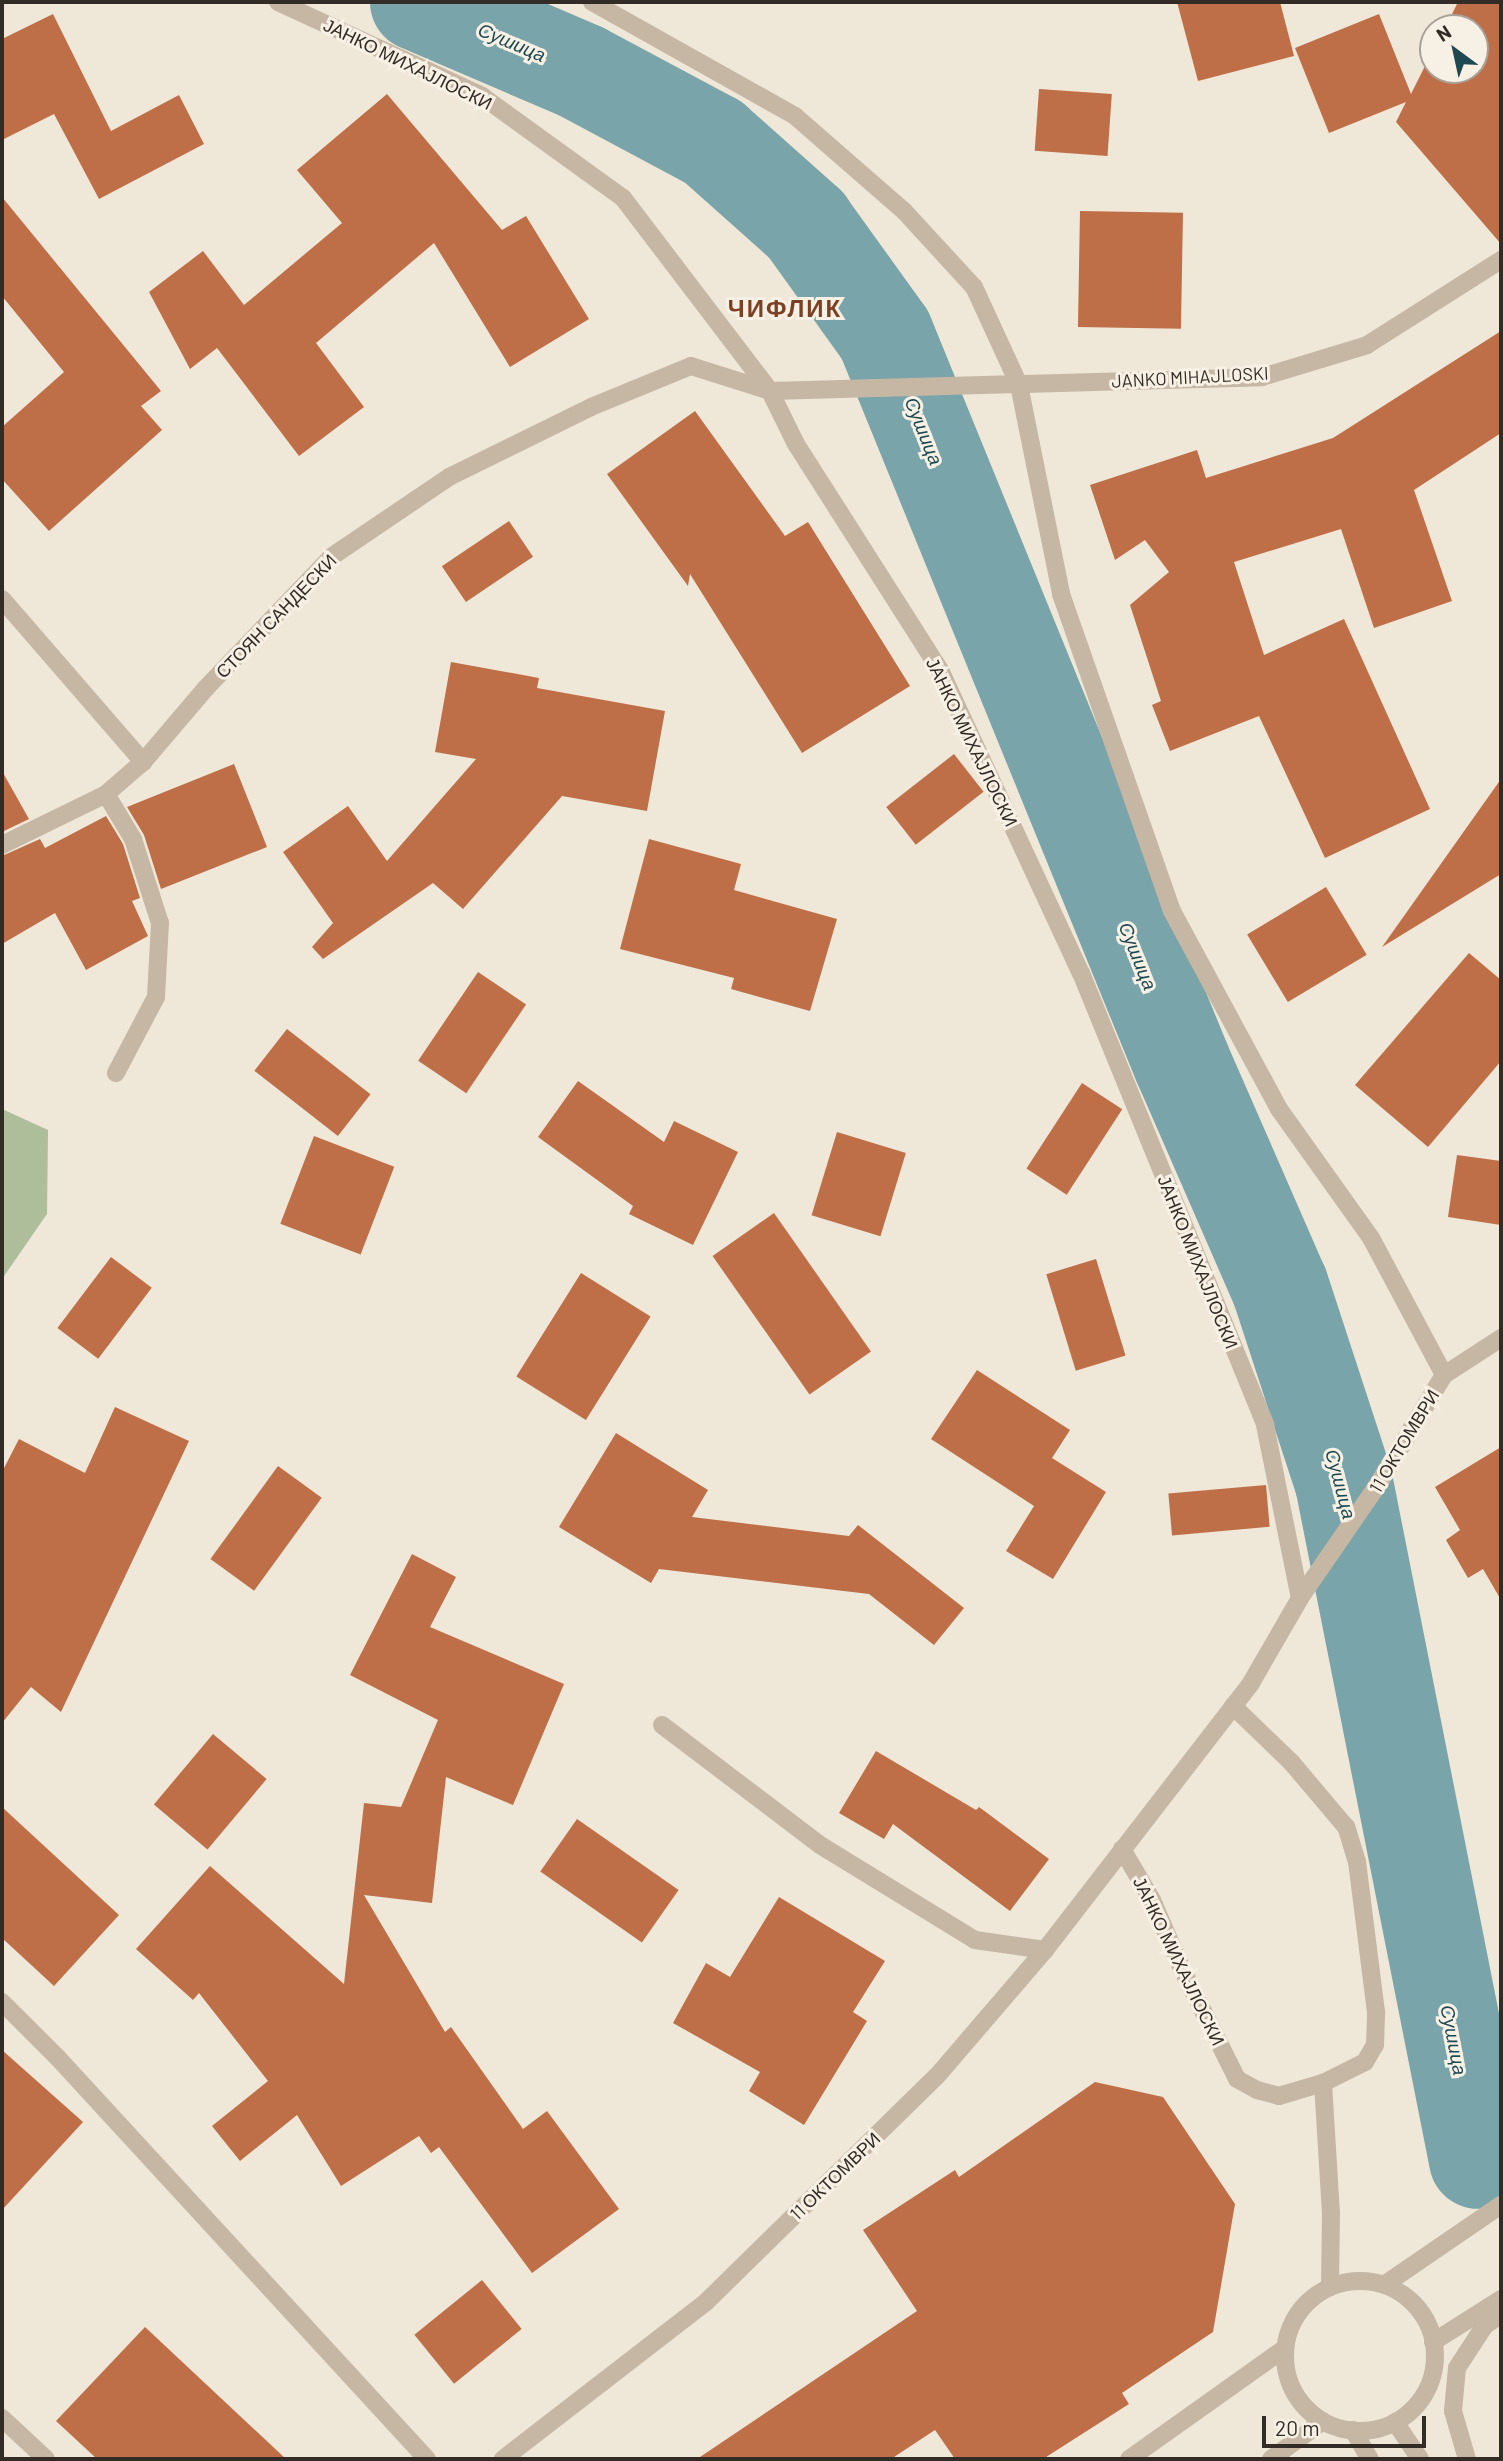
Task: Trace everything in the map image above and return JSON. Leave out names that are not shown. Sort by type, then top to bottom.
[{"type":"street","name":"ЈАНКО МИХАЈЛОСКИ","points":[[278,2],[482,96],[623,198],[769,391],[796,444],[941,672],[1081,973],[1265,1425],[1300,1598]]},
{"type":"street","points":[[592,2],[795,116],[904,211],[974,287],[1019,385],[1061,594],[1172,911],[1279,1109],[1371,1238],[1444,1375]]},
{"type":"street","name":"JANKO MIHAJLOSKI","points":[[1019,385],[1262,377],[1367,345],[1501,260]]},
{"type":"street","name":"СТОЯН САНДЕСКИ","points":[[2,845],[106,794],[143,762],[206,688],[331,557],[449,477],[591,407],[691,366],[769,391]]},
{"type":"street","points":[[769,391],[1019,385]]},
{"type":"street","points":[[2,598],[143,762]]},
{"type":"street","points":[[106,794],[133,839],[160,923],[156,997],[116,1073]]},
{"type":"street","name":"11 ОКТОМВРИ","points":[[1300,1598],[1379,1483],[1444,1375],[1501,1338]]},
{"type":"street","points":[[1122,1849],[1251,1683],[1300,1598]]},
{"type":"street","name":"ЈАНКО МИХАЈЛОСКИ","points":[[1122,1849],[1152,1900],[1181,1967],[1237,2079],[1257,2090],[1279,2096],[1323,2082],[1364,2062],[1375,2045],[1376,2012],[1357,1862],[1346,1826],[1292,1763],[1233,1706]]},
{"type":"street","points":[[662,1726],[820,1845],[975,1940],[1045,1950]]},
{"type":"street","name":"11 ОКТОМВРИ","points":[[503,2459],[706,2302],[937,2076],[1045,1950],[1122,1849]]},
{"type":"street","points":[[2,2002],[58,2058],[427,2459]]},
{"type":"street","points":[[1323,2082],[1331,2214],[1330,2287]]},
{"type":"street","points":[[1384,2285],[1501,2205]]},
{"type":"street","points":[[1356,2281],[1384,2285],[1404,2296],[1422,2313],[1433,2342],[1431,2380],[1410,2411],[1395,2422],[1375,2429],[1353,2430],[1323,2421],[1301,2403],[1293,2390],[1285,2362],[1289,2331],[1308,2302],[1330,2287],[1356,2281]]},
{"type":"street","points":[[1433,2342],[1501,2300]]},
{"type":"street","points":[[1467,2459],[1453,2411],[1457,2368],[1485,2325],[1501,2315]]},
{"type":"street","points":[[1129,2459],[1285,2347]]},
{"type":"street","points":[[2,2418],[46,2459]]},
{"type":"street","points":[[1271,2459],[1323,2421]]},
{"type":"street","points":[[1395,2422],[1420,2459]]},
{"type":"street","points":[[1353,2430],[1370,2459]]},
{"type":"green space","points":[[2,1109],[48,1130],[47,1214],[2,1279]]},
{"type":"building","points":[[1177,2],[1280,2],[1294,56],[1198,81]]},
{"type":"building","points":[[1458,2],[1501,2],[1501,244],[1396,122],[1406,102],[1329,133],[1295,48],[1379,14],[1411,94],[1419,78],[1419,84],[1489,84],[1489,14],[1452,14]]},
{"type":"building","points":[[53,14],[111,131],[179,95],[204,144],[99,199],[54,114],[2,140],[2,39]]},
{"type":"building","points":[[1039,89],[1112,94],[1107,156],[1035,151]]},
{"type":"building","points":[[387,94],[502,230],[526,216],[589,319],[510,367],[434,243],[316,343],[364,407],[299,456],[217,348],[190,369],[149,292],[203,251],[244,305],[342,223],[297,170]]},
{"type":"building","points":[[2,197],[161,391],[141,406],[162,430],[49,531],[2,479],[2,427],[64,372],[2,296]]},
{"type":"building","points":[[1080,211],[1183,213],[1181,329],[1078,327]]},
{"type":"building","points":[[1501,331],[1501,433],[1414,490],[1452,601],[1374,628],[1341,529],[1234,562],[1264,655],[1344,619],[1430,809],[1325,858],[1259,716],[1170,751],[1152,705],[1161,701],[1130,605],[1169,572],[1145,540],[1115,560],[1090,485],[1197,450],[1206,478],[1333,438]]},
{"type":"building","points":[[695,411],[785,536],[808,522],[910,686],[802,753],[690,574],[688,586],[607,474]]},
{"type":"building","points":[[509,521],[533,557],[466,602],[442,566]]},
{"type":"building","points":[[451,662],[539,678],[537,688],[665,711],[647,811],[562,796],[463,909],[433,883],[323,959],[312,947],[333,923],[283,852],[348,806],[387,861],[476,759],[435,752]]},
{"type":"building","points":[[954,754],[984,792],[916,845],[886,807]]},
{"type":"building","points":[[234,764],[267,847],[161,889],[144,835],[127,807]]},
{"type":"building","points":[[2,771],[29,819],[2,832]]},
{"type":"building","points":[[1501,779],[1501,874],[1382,947]]},
{"type":"building","points":[[106,816],[123,844],[140,898],[132,901],[148,936],[86,970],[55,913],[2,944],[2,856],[40,839],[45,848]]},
{"type":"building","points":[[649,839],[741,864],[734,890],[837,919],[810,1011],[731,989],[734,978],[620,949]]},
{"type":"building","points":[[1326,887],[1367,955],[1288,1002],[1247,934]]},
{"type":"building","points":[[1469,953],[1501,980],[1501,1061],[1428,1147],[1355,1085]]},
{"type":"building","points":[[478,972],[526,1004],[466,1093],[418,1061]]},
{"type":"building","points":[[287,1029],[371,1094],[338,1136],[254,1071]]},
{"type":"building","points":[[578,1081],[664,1142],[674,1121],[738,1152],[693,1245],[629,1214],[633,1206],[538,1137]]},
{"type":"building","points":[[1082,1083],[1122,1109],[1067,1195],[1026,1169]]},
{"type":"building","points":[[837,1132],[906,1153],[880,1236],[812,1215]]},
{"type":"building","points":[[314,1136],[394,1167],[361,1255],[280,1224]]},
{"type":"building","points":[[1457,1155],[1501,1161],[1501,1225],[1448,1217]]},
{"type":"building","points":[[774,1213],[871,1351],[809,1394],[713,1256]]},
{"type":"building","points":[[111,1257],[152,1288],[98,1359],[57,1328]]},
{"type":"building","points":[[1096,1259],[1126,1356],[1076,1371],[1046,1274]]},
{"type":"building","points":[[581,1273],[651,1316],[586,1420],[516,1376]]},
{"type":"building","points":[[977,1370],[1070,1430],[1052,1458],[1106,1492],[1053,1579],[1006,1551],[1034,1506],[931,1439]]},
{"type":"building","points":[[115,1407],[189,1441],[61,1712],[31,1687],[2,1723],[2,1472],[19,1439],[85,1473]]},
{"type":"building","points":[[616,1433],[708,1490],[692,1517],[849,1536],[858,1525],[964,1608],[934,1645],[869,1594],[659,1569],[651,1583],[559,1527]]},
{"type":"building","points":[[1501,1447],[1501,1600],[1483,1569],[1468,1578],[1446,1540],[1460,1530],[1435,1487]]},
{"type":"building","points":[[278,1466],[322,1498],[254,1591],[210,1559]]},
{"type":"building","points":[[1266,1485],[1270,1527],[1172,1535],[1168,1494]]},
{"type":"building","points":[[412,1554],[456,1577],[430,1627],[564,1684],[513,1805],[446,1777],[432,1903],[364,1895],[445,2032],[451,2027],[523,2129],[547,2111],[619,2209],[532,2273],[439,2147],[431,2153],[419,2136],[341,2186],[297,2115],[240,2161],[212,2126],[268,2081],[199,1993],[193,2000],[136,1949],[210,1866],[344,1984],[364,1803],[401,1807],[438,1720],[350,1675]]},
{"type":"building","points":[[213,1734],[267,1779],[207,1849],[154,1804]]},
{"type":"building","points":[[876,1751],[976,1810],[979,1807],[1049,1859],[1010,1911],[893,1824],[884,1839],[839,1813]]},
{"type":"building","points":[[2,1807],[119,1915],[54,1986],[2,1938]]},
{"type":"building","points":[[577,1819],[679,1890],[642,1943],[540,1871]]},
{"type":"building","points":[[779,1897],[885,1961],[853,2012],[867,2021],[804,2125],[749,2091],[760,2072],[673,2023],[706,1963],[730,1977]]},
{"type":"building","points":[[2,2050],[83,2122],[2,2210]]},
{"type":"building","points":[[1095,2082],[1163,2097],[1235,2204],[1213,2332],[1122,2393],[1129,2404],[1043,2459],[955,2459],[935,2430],[891,2459],[697,2459],[917,2311],[863,2230],[955,2170],[959,2177]]},
{"type":"building","points":[[482,2280],[522,2329],[454,2384],[414,2335]]},
{"type":"building","points":[[145,2327],[286,2459],[97,2459],[56,2421]]},
{"type":"waterway","name":"Сушица","points":[[419,2],[582,72],[713,142],[806,225],[885,335],[1182,1063],[1280,1287],[1344,1483],[1478,2160]]},
{"type":"district","name":"ЧИФЛИК","points":[[785,308]]}]
